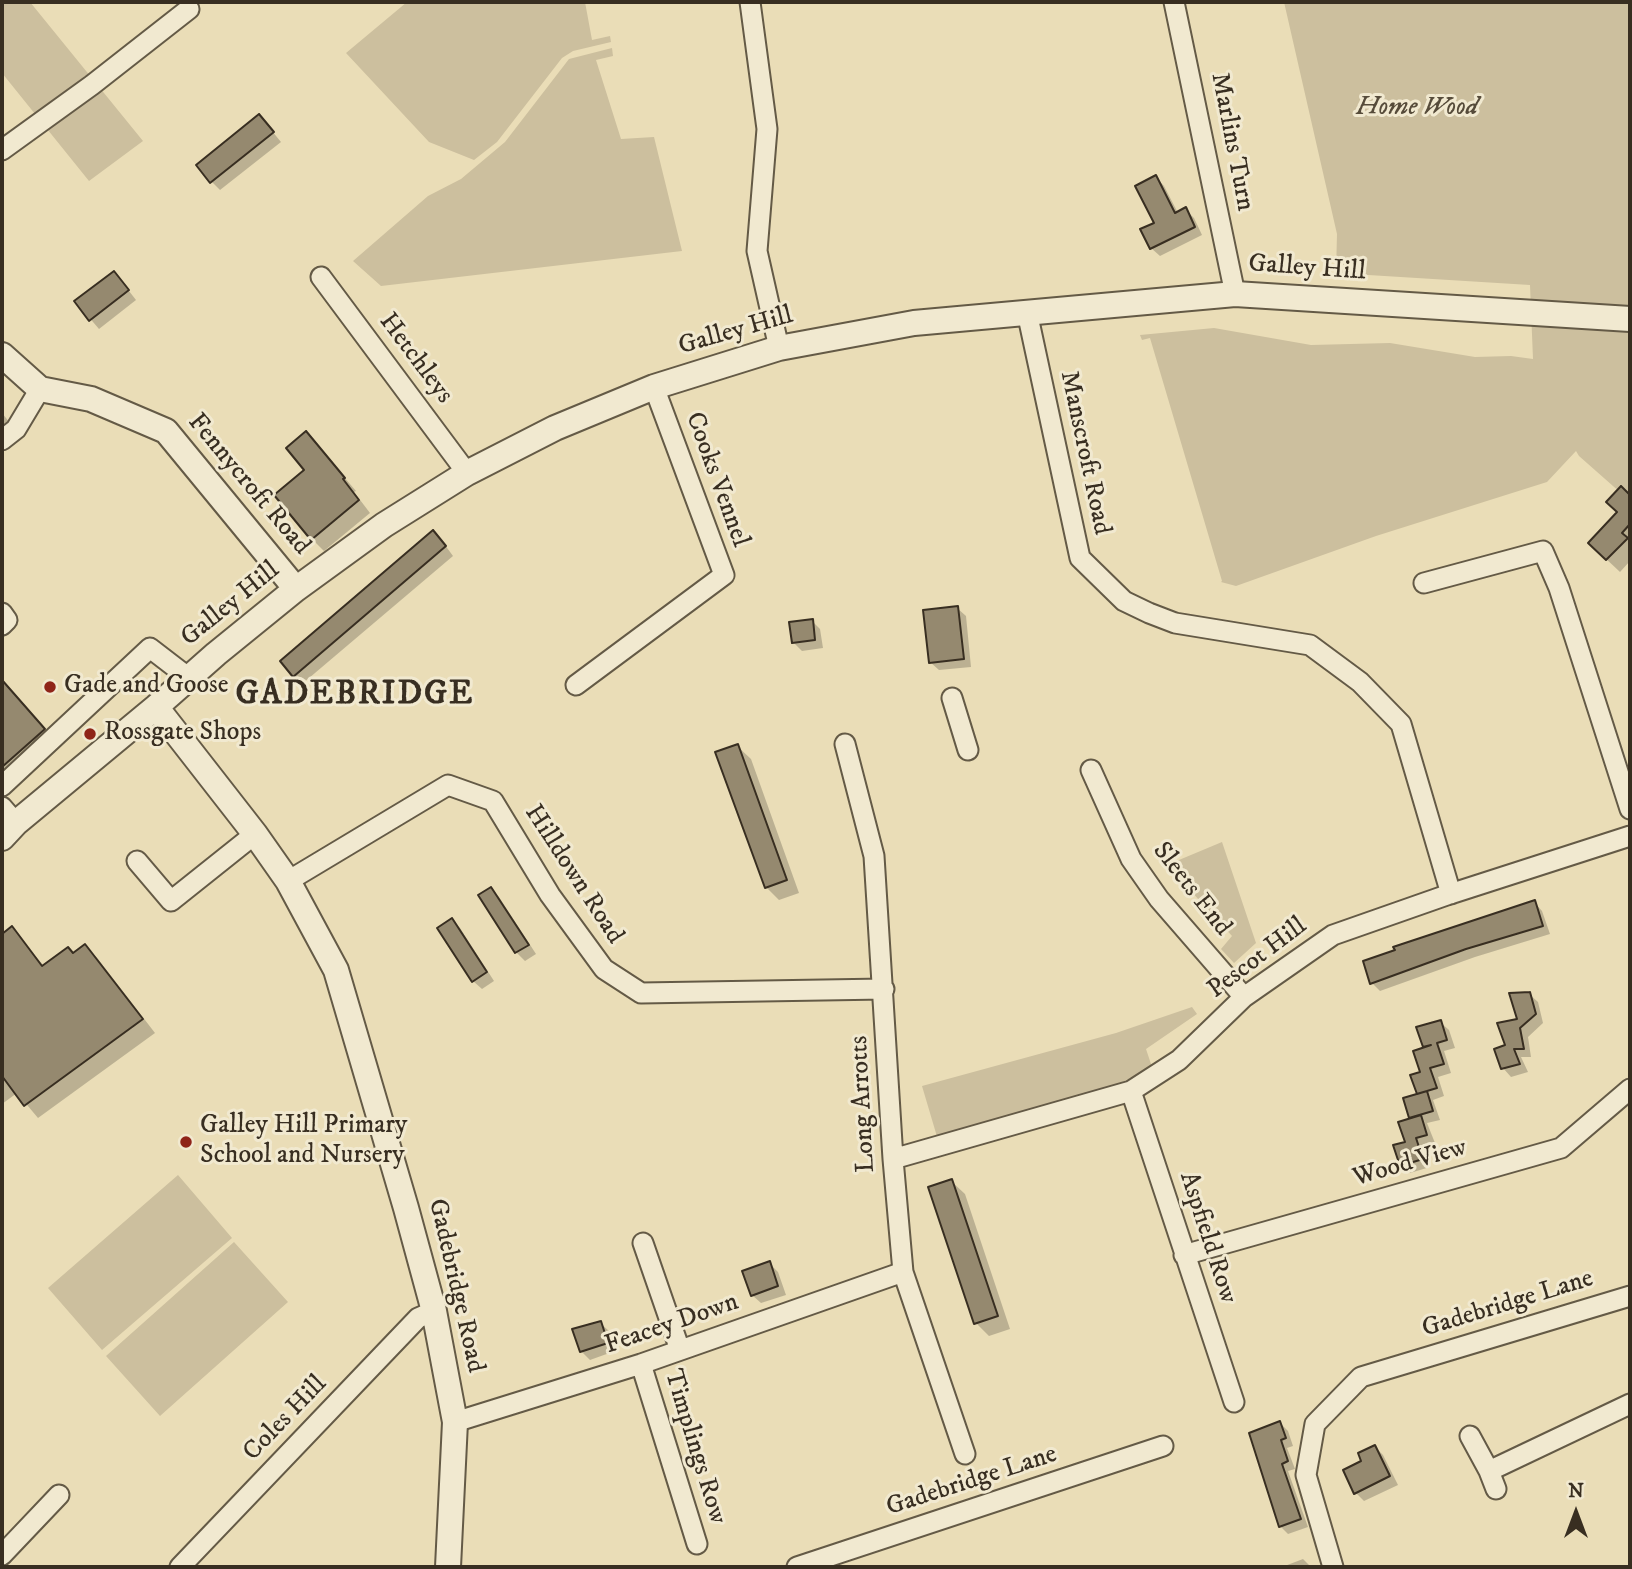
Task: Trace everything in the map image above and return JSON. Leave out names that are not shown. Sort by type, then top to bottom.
[{"type":"street","points":[[750,2],[767,129],[757,250],[779,348]]},
{"type":"street","name":"Marlins Turn","points":[[1174,2],[1235,294]]},
{"type":"street","points":[[2,150],[92,85],[189,9]]},
{"type":"street","name":"Hetchleys","points":[[321,277],[467,473]]},
{"type":"street","name":"Galley Hill","points":[[6,823],[156,707],[296,589],[384,524],[467,473],[555,428],[654,387],[779,348],[914,323],[1235,294],[1630,319]]},
{"type":"street","name":"Manscroft Road","points":[[1027,312],[1080,558],[1124,601],[1149,613],[1175,623],[1310,645],[1360,682],[1401,724],[1451,894]]},
{"type":"street","points":[[2,355],[40,389],[16,429],[2,440]]},
{"type":"street","name":"Cooks Vennel","points":[[576,685],[724,575],[654,387]]},
{"type":"street","name":"Fennycroft Road","points":[[40,389],[91,399],[166,431],[296,589]]},
{"type":"street","points":[[1424,583],[1543,551],[1559,588],[1630,809]]},
{"type":"street","points":[[2,614],[7,620],[2,625]]},
{"type":"street","points":[[2,786],[150,648],[189,677]]},
{"type":"street","points":[[952,698],[968,750]]},
{"type":"street","name":"Gadebridge Road","points":[[156,707],[255,834],[288,881],[336,970],[434,1311],[455,1422],[448,1567]]},
{"type":"street","name":"Long Arrotts","points":[[845,744],[874,856],[903,1272],[965,1454]]},
{"type":"street","name":"Sleets End","points":[[1091,771],[1138,869],[1159,899],[1244,997]]},
{"type":"street","name":"Hilldown Road","points":[[288,881],[448,785],[494,801],[550,895],[604,970],[641,993],[884,989]]},
{"type":"street","points":[[137,861],[171,901],[255,834]]},
{"type":"street","name":"Pescot Hill","points":[[893,1158],[1131,1091],[1180,1060],[1244,997],[1333,935],[1630,836]]},
{"type":"street","name":"Wood View","points":[[1184,1255],[1561,1148],[1630,1089]]},
{"type":"street","name":"Aspfield Row","points":[[1131,1091],[1234,1402]]},
{"type":"street","points":[[643,1243],[680,1350]]},
{"type":"street","name":"Feacey Down","points":[[455,1422],[642,1364],[903,1272]]},
{"type":"street","name":"Gadebridge Lane","points":[[1333,1567],[1306,1475],[1315,1424],[1361,1377],[1630,1296]]},
{"type":"street","name":"Coles Hill","points":[[188,1564],[418,1318],[434,1311]]},
{"type":"street","name":"Timplings Row","points":[[642,1364],[697,1545]]},
{"type":"street","points":[[1470,1436],[1492,1480],[1630,1405]]},
{"type":"street","name":"Gadebridge Lane","points":[[797,1567],[829,1563],[1163,1446]]},
{"type":"street","points":[[2,1555],[59,1495]]},
{"type":"green space","points":[[2,2],[30,2],[143,141],[89,181],[2,73]]},
{"type":"green space","points":[[407,2],[585,2],[592,40],[610,36],[611,42],[573,51],[562,58],[497,142],[474,160],[429,142],[346,53]]},
{"type":"green space","name":"Home Wood","points":[[1284,2],[1630,2],[1630,501],[1576,451],[1547,482],[1376,536],[1236,586],[1221,582],[1150,338],[1142,340],[1140,335],[1214,328],[1311,345],[1390,343],[1475,357],[1511,356],[1533,359],[1530,285],[1336,273],[1337,234]]},
{"type":"green space","points":[[612,48],[613,56],[596,60],[621,139],[654,137],[682,251],[381,286],[353,261],[428,196],[461,179],[505,142],[569,59]]},
{"type":"green space","points":[[1222,842],[1256,943],[1234,963],[1221,949],[1232,936],[1167,865]]},
{"type":"green space","points":[[1192,1007],[1197,1014],[1146,1049],[1152,1067],[1101,1093],[938,1140],[922,1086],[1116,1033]]},
{"type":"green space","points":[[178,1175],[232,1238],[102,1350],[48,1288]]},
{"type":"green space","points":[[234,1242],[288,1302],[160,1416],[106,1356]]},
{"type":"building","points":[[259,114],[274,132],[210,183],[196,165]]},
{"type":"building","points":[[1156,175],[1175,213],[1186,207],[1195,227],[1150,249],[1140,229],[1154,223],[1135,186]]},
{"type":"building","points":[[114,271],[129,290],[89,321],[74,301]]},
{"type":"building","points":[[306,431],[345,478],[343,479],[359,500],[311,540],[274,495],[304,470],[286,448]]},
{"type":"building","points":[[1621,486],[1630,495],[1630,524],[1622,533],[1628,538],[1606,560],[1588,543],[1617,512],[1606,502]]},
{"type":"building","points":[[433,530],[446,546],[293,677],[280,661]]},
{"type":"building","points":[[958,606],[964,659],[929,663],[923,610]]},
{"type":"building","points":[[813,619],[815,640],[792,643],[789,622]]},
{"type":"building","points":[[2,680],[45,729],[2,767]]},
{"type":"building","points":[[738,744],[787,880],[765,888],[715,752]]},
{"type":"building","points":[[491,887],[529,945],[515,953],[478,895]]},
{"type":"building","points":[[1535,900],[1543,926],[1466,949],[1370,984],[1363,961],[1395,950],[1393,947]]},
{"type":"building","points":[[452,918],[487,972],[472,982],[437,928]]},
{"type":"building","points":[[12,926],[42,966],[68,947],[73,953],[85,944],[143,1019],[24,1106],[2,1076],[2,934]]},
{"type":"building","points":[[1530,992],[1536,1014],[1520,1028],[1524,1049],[1514,1049],[1520,1064],[1501,1069],[1494,1049],[1505,1045],[1497,1023],[1517,1019],[1509,993]]},
{"type":"building","points":[[1441,1020],[1447,1040],[1437,1043],[1444,1064],[1430,1068],[1437,1088],[1417,1094],[1410,1075],[1420,1072],[1413,1051],[1431,1045],[1423,1047],[1416,1027]]},
{"type":"building","points":[[1427,1091],[1433,1111],[1409,1118],[1403,1098]]},
{"type":"building","points":[[1421,1115],[1427,1135],[1416,1138],[1423,1159],[1400,1166],[1393,1145],[1405,1142],[1398,1122]]},
{"type":"building","points":[[952,1179],[998,1316],[974,1324],[928,1187]]},
{"type":"building","points":[[770,1261],[778,1286],[751,1296],[742,1271]]},
{"type":"building","points":[[601,1321],[608,1343],[580,1352],[572,1329]]},
{"type":"building","points":[[1280,1421],[1286,1438],[1281,1440],[1288,1461],[1282,1464],[1301,1519],[1279,1527],[1249,1433]]},
{"type":"building","points":[[1375,1445],[1390,1476],[1354,1494],[1343,1470],[1361,1461],[1358,1453]]},
{"type":"place","name":"Gade and Goose","points":[[50,687]]},
{"type":"place","name":"Rossgate Shops","points":[[90,734]]},
{"type":"place","name":"Galley Hill Primary School and Nursery","points":[[186,1142]]},
{"type":"district","name":"GADEBRIDGE","points":[[355,696]]}]
